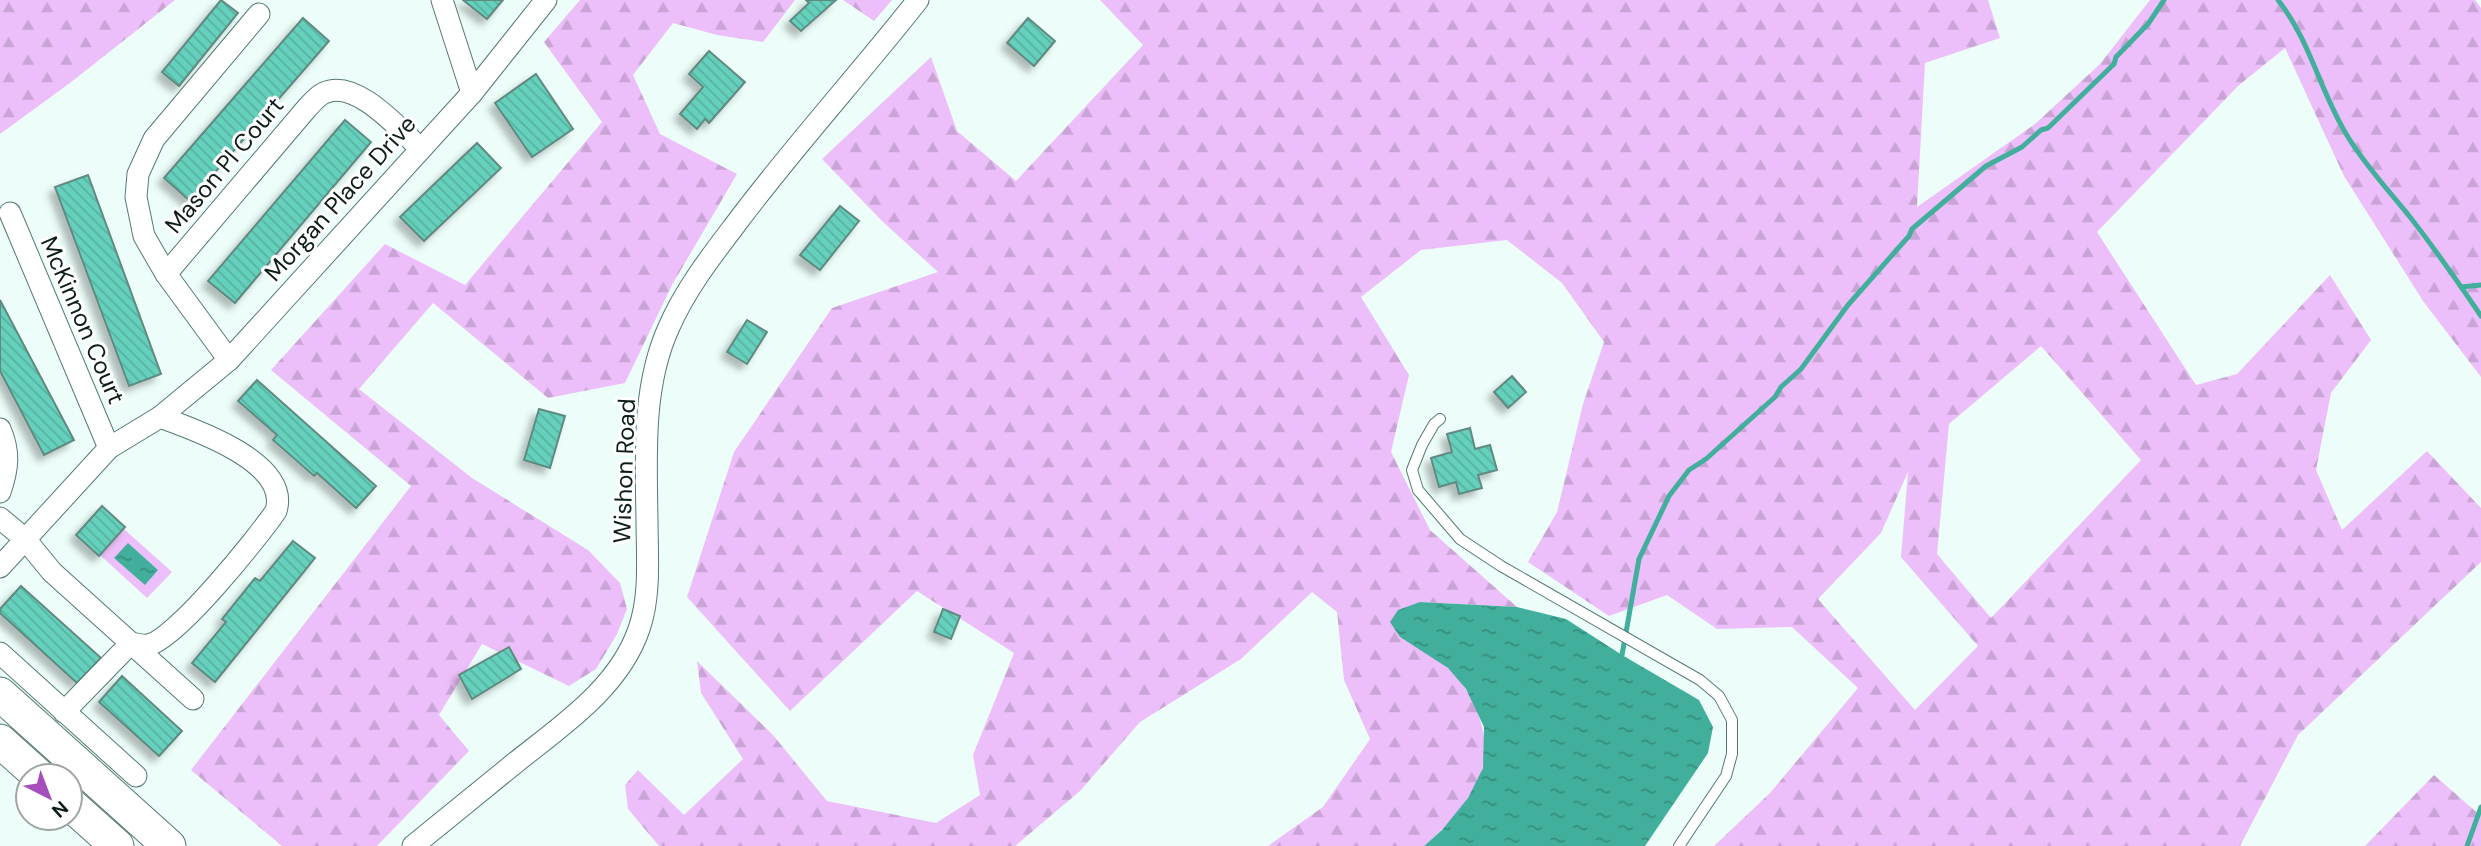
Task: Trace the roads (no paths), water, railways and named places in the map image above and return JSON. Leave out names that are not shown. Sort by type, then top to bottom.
[{"type":"main road","points":[[0,694],[169,846]]},
{"type":"main road","points":[[0,741],[23,762]]},
{"type":"main road","points":[[84,817],[117,846]]},
{"type":"street","points":[[442,0],[472,93]]},
{"type":"street","name":"Morgan Place Drive","points":[[160,417],[229,360],[472,93],[546,0]]},
{"type":"street","name":"Wishon Road","points":[[413,846],[571,718],[601,690],[630,651],[640,628],[645,604],[647,417],[667,329],[704,266],[758,194],[918,0]]},
{"type":"street","points":[[229,360],[166,274],[144,236],[136,197],[138,174],[154,139],[259,14]]},
{"type":"street","name":"Mason Pl Court","points":[[166,274],[307,108],[326,92],[341,91],[365,100],[420,148]]},
{"type":"street","name":"McKinnon Court","points":[[10,213],[109,448]]},
{"type":"street","points":[[0,567],[109,448],[160,417],[203,433],[246,456],[269,480],[278,495],[279,503],[263,530],[238,561],[175,628],[148,645],[131,643]]},
{"type":"street","points":[[0,429],[9,459],[0,492]]},
{"type":"street","points":[[0,517],[25,539],[52,572],[193,699]]},
{"type":"street","points":[[64,712],[131,643]]},
{"type":"street","points":[[0,653],[136,776]]},
{"type":"lane","points":[[1440,419],[1422,445],[1412,470],[1418,490],[1460,538],[1501,566],[1700,680],[1719,696],[1732,720],[1732,754],[1726,776],[1679,846]]},
{"type":"water","points":[[128,543],[158,570],[145,585],[114,558]]},
{"type":"water","points":[[1420,602],[1517,607],[1566,619],[1699,700],[1713,727],[1708,753],[1645,846],[1424,846],[1442,830],[1468,798],[1483,768],[1484,727],[1466,689],[1448,668],[1400,637],[1390,622],[1398,610]]},
{"type":"waterway","points":[[1622,655],[1639,559],[1669,496],[1689,470],[1706,459],[1775,397],[1781,387],[1801,369],[1848,305],[1909,236],[1912,229],[1986,166],[2022,147],[2041,130],[2048,128],[2114,64],[2116,57],[2148,24],[2164,0]]},
{"type":"waterway","points":[[2278,0],[2299,33],[2338,120],[2355,147],[2428,241],[2481,316]]},
{"type":"waterway","points":[[2461,287],[2481,285]]},
{"type":"waterway","points":[[2467,846],[2481,807]]}]
